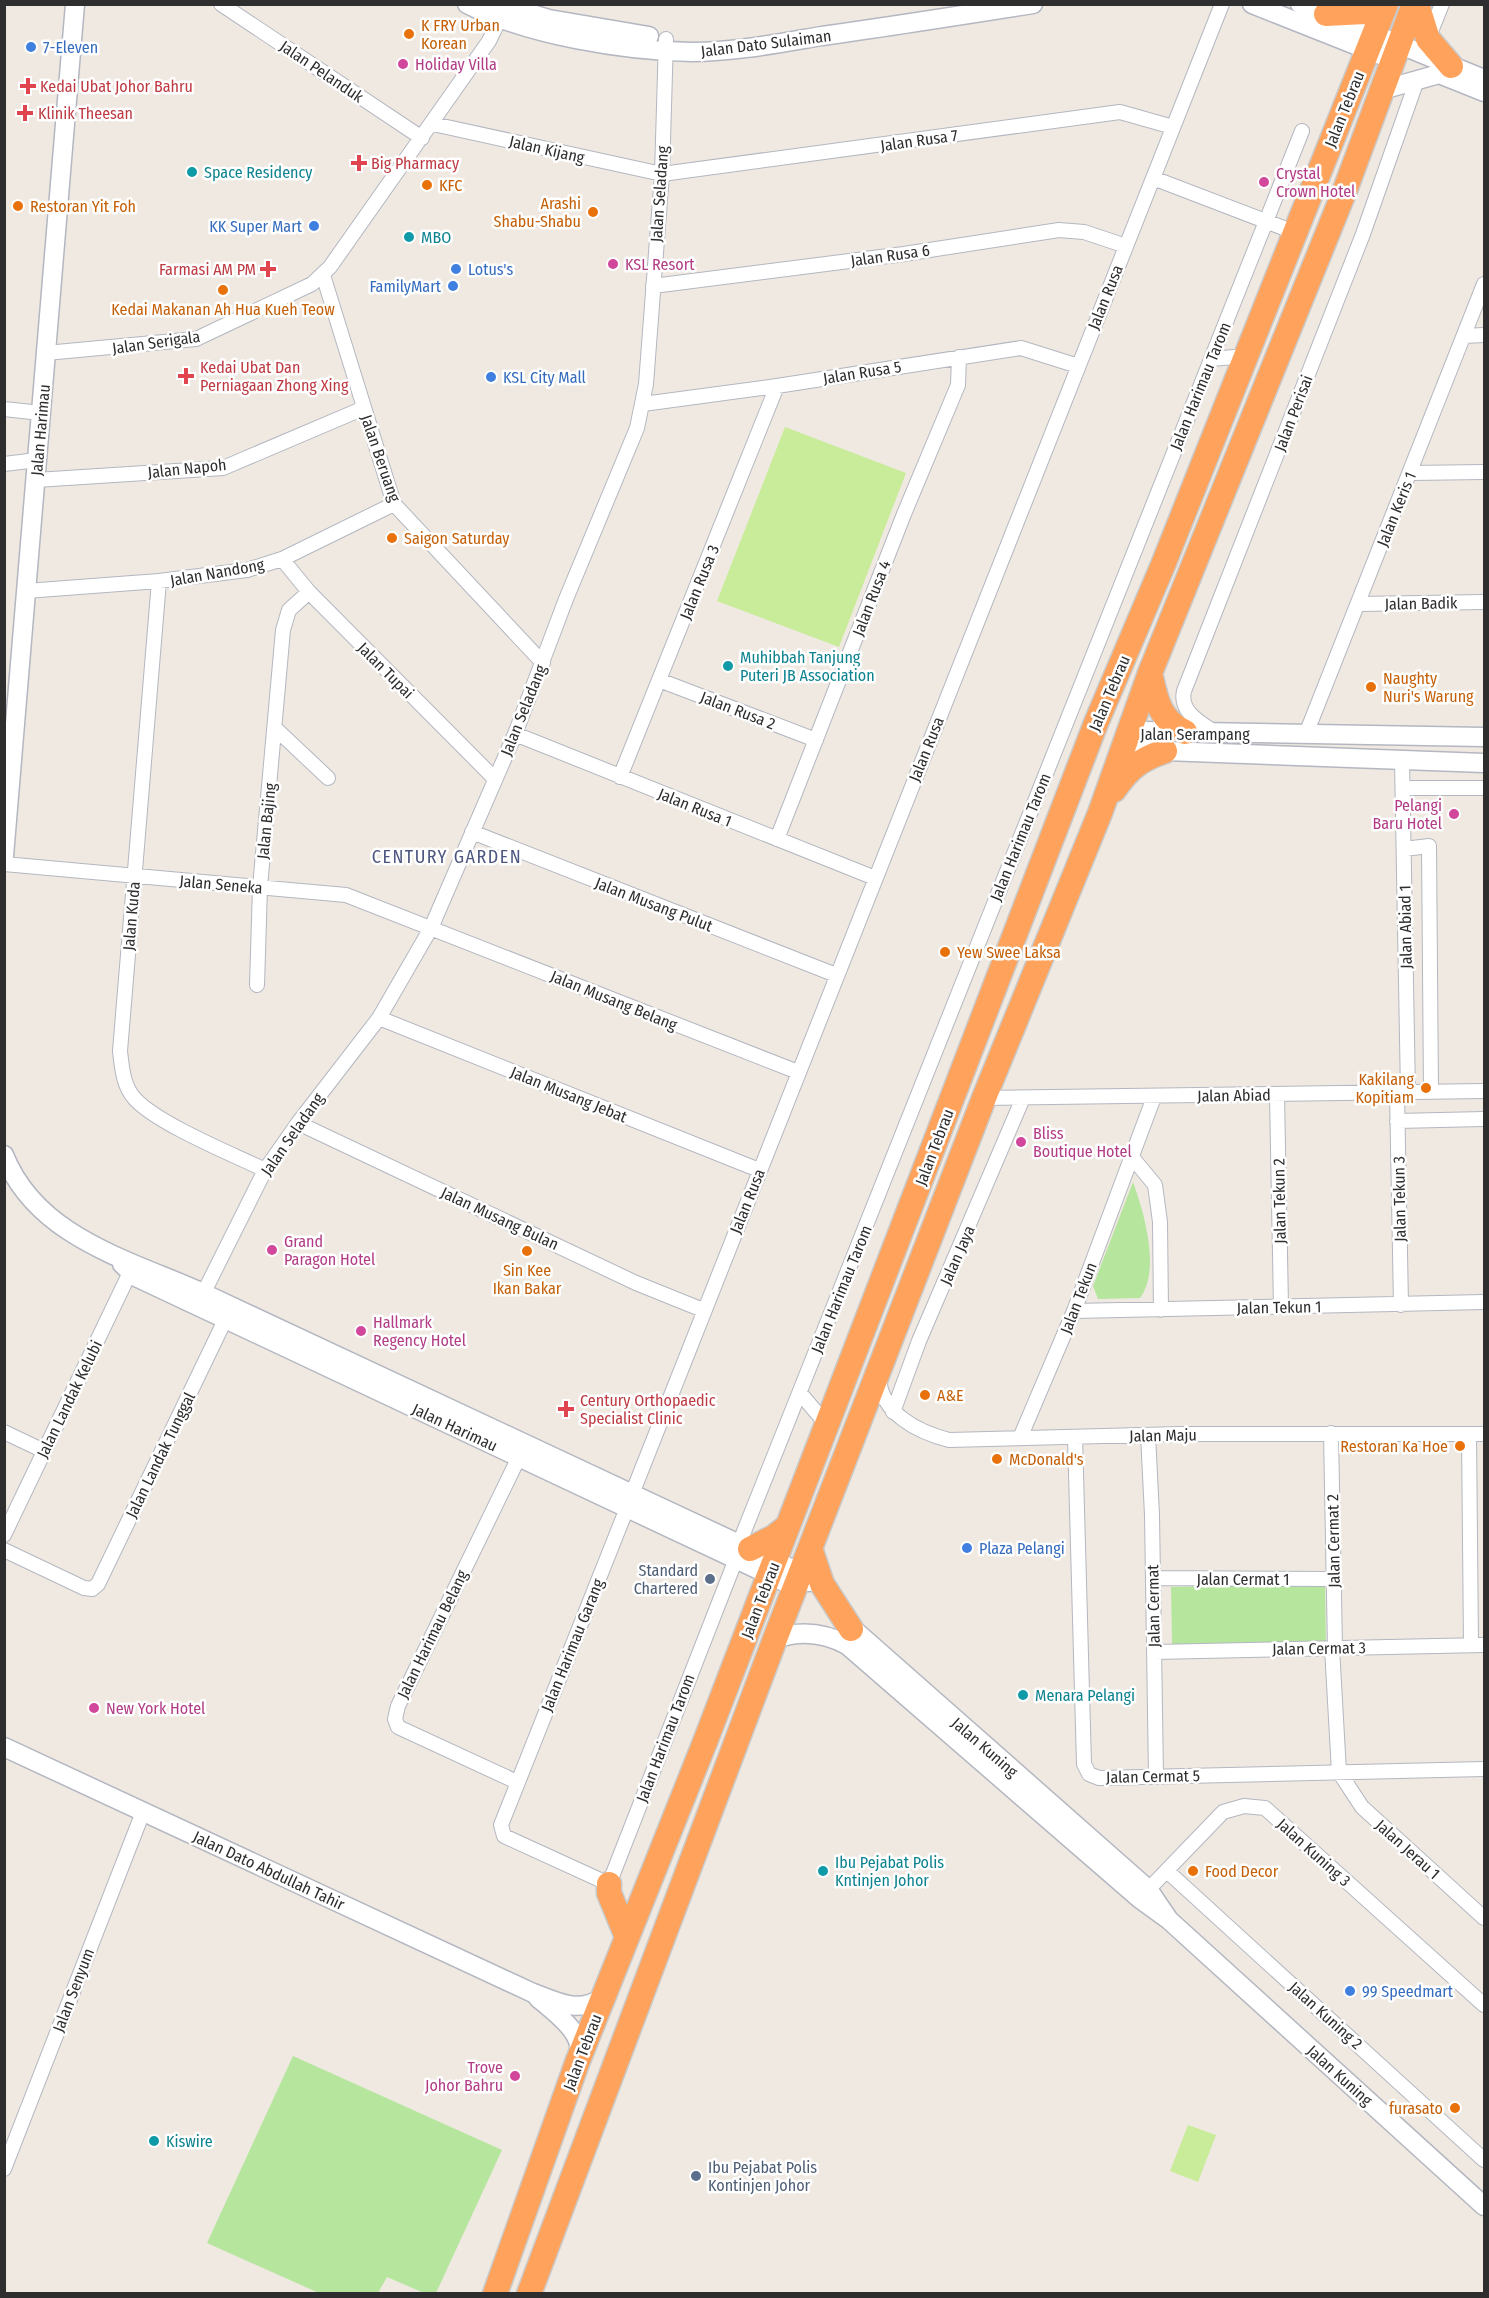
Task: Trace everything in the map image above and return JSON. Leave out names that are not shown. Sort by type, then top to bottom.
[{"type":"highway","points":[[1326,14],[1365,12],[1381,4]]},
{"type":"highway","name":"Jalan Tebrau","points":[[495,2294],[577,2063],[772,1568],[1096,723],[1163,565],[1386,4]]},
{"type":"highway","name":"Jalan Tebrau","points":[[529,2294],[878,1371],[984,1098],[1100,813],[1150,673],[1332,222],[1415,4]]},
{"type":"highway","points":[[1415,4],[1428,39],[1451,66]]},
{"type":"highway","points":[[1038,877],[1100,757],[1106,749],[1126,737],[1119,724],[1119,701],[1163,565]]},
{"type":"highway","points":[[1150,673],[1160,711],[1167,721],[1185,732]]},
{"type":"highway","points":[[1100,813],[1131,767],[1144,758],[1165,751]]},
{"type":"highway","points":[[742,1551],[774,1537],[788,1526]]},
{"type":"highway","points":[[810,1548],[822,1584],[851,1629]]},
{"type":"highway","points":[[609,1884],[609,1893],[627,1937]]},
{"type":"street","name":"Jalan Harimau","points":[[4,856],[75,4]]},
{"type":"street","name":"Jalan Pelanduk","points":[[221,4],[422,138]]},
{"type":"street","name":"Jalan Dato Sulaiman","points":[[467,4],[501,10],[577,38],[666,45],[693,52],[749,48],[1033,4]]},
{"type":"street","name":"Jalan Dato Sulaiman","points":[[666,45],[746,38],[963,4]]},
{"type":"street","name":"Jalan Rusa","points":[[629,1501],[1222,4]]},
{"type":"street","points":[[1252,4],[1371,42],[1396,53],[1451,66],[1485,79]]},
{"type":"street","points":[[1300,4],[1326,14],[1371,42]]},
{"type":"street","points":[[1428,39],[1442,4]]},
{"type":"street","points":[[323,275],[489,41],[501,10]]},
{"type":"street","name":"Jalan Seladang","points":[[200,1300],[265,1170],[298,1123],[380,1018],[431,928],[515,734],[601,513],[637,428],[643,404],[662,174],[666,45]]},
{"type":"street","points":[[1382,90],[1430,75],[1446,75],[1485,92]]},
{"type":"street","name":"Jalan Perisai","points":[[1216,733],[1191,716],[1184,705],[1184,691],[1363,234],[1417,80]]},
{"type":"street","name":"Jalan Rusa 7","points":[[662,174],[1120,112],[1173,127]]},
{"type":"street","name":"Jalan Kijang","points":[[432,124],[662,174]]},
{"type":"street","name":"Jalan Harimau Tarom","points":[[609,1884],[742,1551],[800,1393],[1302,131]]},
{"type":"street","points":[[1153,178],[1294,231]]},
{"type":"street","name":"Jalan Rusa 6","points":[[652,286],[904,254],[1059,230],[1084,232],[1126,246]]},
{"type":"street","name":"Jalan Serigala","points":[[46,353],[196,339],[312,284],[323,275]]},
{"type":"street","name":"Jalan Beruang","points":[[323,275],[394,504],[543,663]]},
{"type":"street","name":"Jalan Keris 1","points":[[1306,734],[1485,284]]},
{"type":"street","points":[[1464,336],[1485,335]]},
{"type":"street","name":"Jalan Rusa 5","points":[[643,404],[777,386],[1021,348],[1078,366]]},
{"type":"street","points":[[1210,359],[1245,356]]},
{"type":"street","name":"Jalan Rusa 4","points":[[777,839],[904,514],[958,385],[959,357]]},
{"type":"street","name":"Jalan Rusa 3","points":[[620,777],[777,386]]},
{"type":"street","name":"Jalan Napoh","points":[[36,480],[223,468],[364,408]]},
{"type":"street","points":[[4,410],[41,413]]},
{"type":"street","points":[[4,464],[37,460]]},
{"type":"street","points":[[1410,473],[1485,472]]},
{"type":"street","name":"Jalan Nandong","points":[[26,591],[159,581],[247,570],[282,559],[394,504]]},
{"type":"street","name":"Jalan Tupai","points":[[282,559],[309,592],[495,779]]},
{"type":"street","name":"Jalan Kuda","points":[[159,581],[120,1051],[125,1084],[134,1098],[152,1114],[265,1170]]},
{"type":"street","name":"Jalan Bajing","points":[[257,985],[260,887],[285,617],[289,610],[309,592]]},
{"type":"street","name":"Jalan Badik","points":[[1358,604],[1485,602]]},
{"type":"street","name":"Jalan Rusa 2","points":[[659,680],[816,740]]},
{"type":"street","points":[[276,729],[328,778]]},
{"type":"street","name":"Jalan Serampang","points":[[1485,737],[1142,730],[1126,737],[1141,749],[1165,751],[1485,763]]},
{"type":"street","name":"Jalan Rusa 1","points":[[515,734],[875,878]]},
{"type":"street","name":"Jalan Abiad 1","points":[[1402,761],[1404,849],[1402,1093]]},
{"type":"street","points":[[1403,788],[1485,788]]},
{"type":"street","name":"Jalan Musang Pulut","points":[[472,832],[836,975]]},
{"type":"street","name":"Jalan Abiad 1","points":[[1404,849],[1429,846],[1431,1092]]},
{"type":"street","name":"Jalan Seneka","points":[[4,864],[346,896],[431,928]]},
{"type":"street","name":"Jalan Musang Belang","points":[[431,928],[798,1072]]},
{"type":"street","name":"Jalan Musang Jebat","points":[[380,1018],[759,1170]]},
{"type":"street","name":"Jalan Abiad","points":[[984,1098],[1485,1091]]},
{"type":"street","name":"Jalan Tekun 3","points":[[1401,1305],[1397,1121],[1402,1093]]},
{"type":"street","name":"Jalan Tekun 2","points":[[1277,1095],[1281,1307]]},
{"type":"street","name":"Jalan Tekun","points":[[1020,1438],[1074,1311],[1154,1097]]},
{"type":"street","name":"Jalan Jaya","points":[[893,1412],[919,1341],[1023,1098]]},
{"type":"street","points":[[1397,1121],[1485,1119]]},
{"type":"street","name":"Jalan Musang Bulan","points":[[298,1123],[636,1282],[703,1310]]},
{"type":"street","name":"Jalan Harimau","points":[[4,1155],[14,1174],[44,1213],[63,1228],[128,1266],[629,1501],[742,1551],[798,1580]]},
{"type":"street","points":[[1131,1156],[1155,1185],[1160,1222],[1161,1310]]},
{"type":"street","name":"Jalan Landak Kelubi","points":[[4,1535],[128,1266]]},
{"type":"street","name":"Jalan Harimau","points":[[200,1300],[225,1320],[519,1457],[629,1501]]},
{"type":"street","name":"Jalan Tekun 1","points":[[1074,1311],[1485,1302]]},
{"type":"street","name":"Jalan Landak Tunggal","points":[[4,1550],[84,1588],[92,1589],[98,1584],[225,1320]]},
{"type":"street","points":[[878,1371],[880,1393],[893,1412]]},
{"type":"street","points":[[800,1393],[827,1425]]},
{"type":"street","name":"Jalan Maju","points":[[893,1412],[931,1436],[949,1440],[1148,1435],[1485,1434]]},
{"type":"street","points":[[4,1432],[44,1450]]},
{"type":"street","name":"Jalan Cermat 2","points":[[1331,1433],[1333,1648],[1339,1772]]},
{"type":"street","points":[[1469,1434],[1478,1645]]},
{"type":"street","name":"Jalan Cermat","points":[[1148,1435],[1156,1776]]},
{"type":"street","name":"Jalan Cermat 5","points":[[1075,1437],[1084,1764],[1089,1774],[1099,1778],[1485,1769]]},
{"type":"street","name":"Jalan Harimau Belang","points":[[517,1782],[398,1727],[395,1719],[398,1706],[519,1457]]},
{"type":"street","name":"Jalan Harimau Garang","points":[[609,1884],[504,1836],[501,1825],[629,1501]]},
{"type":"street","name":"Jalan Cermat 1","points":[[1153,1578],[1334,1579]]},
{"type":"street","name":"Jalan Kuning","points":[[798,1580],[1485,2206]]},
{"type":"street","name":"Jalan Kuning","points":[[775,1639],[787,1634],[809,1633],[834,1638],[847,1645],[1144,1894]]},
{"type":"street","name":"Jalan Cermat 3","points":[[1154,1652],[1478,1645]]},
{"type":"street","name":"Jalan Dato Abdullah Tahir","points":[[4,1747],[533,1993],[580,2007],[590,2006],[602,1998]]},
{"type":"street","name":"Jalan Jerau 1","points":[[1339,1772],[1362,1808],[1485,1918]]},
{"type":"street","name":"Jalan Kuning 3","points":[[1144,1894],[1223,1812],[1244,1806],[1265,1808],[1485,2005]]},
{"type":"street","name":"Jalan Senyum","points":[[4,2169],[143,1812]]},
{"type":"street","name":"Jalan Kuning 2","points":[[1167,1871],[1485,2160]]},
{"type":"street","name":"Jalan Dato Abdullah Tahir","points":[[533,1993],[567,2024],[576,2037],[581,2052],[577,2063]]},
{"type":"green space","points":[[785,427],[906,473],[839,647],[717,601]]},
{"type":"green space","points":[[1133,1182],[1146,1225],[1150,1257],[1146,1286],[1140,1298],[1098,1299],[1093,1286]]},
{"type":"green space","points":[[1325,1584],[1326,1643],[1172,1645],[1171,1587]]},
{"type":"green space","points":[[293,2056],[502,2150],[436,2293],[424,2293],[387,2277],[378,2293],[319,2293],[207,2243]]},
{"type":"green space","points":[[1188,2125],[1216,2135],[1198,2182],[1170,2171]]},
{"type":"place","name":"K FRY Urban Korean","points":[[409,34]]},
{"type":"place","name":"7-Eleven","points":[[31,47]]},
{"type":"place","name":"Holiday Villa","points":[[403,64]]},
{"type":"place","name":"Kedai Ubat Johor Bahru","points":[[28,86]]},
{"type":"place","name":"Klinik Theesan","points":[[25,113]]},
{"type":"place","name":"Big Pharmacy","points":[[359,163]]},
{"type":"place","name":"Space Residency","points":[[192,172]]},
{"type":"place","name":"Crystal Crown Hotel","points":[[1264,182]]},
{"type":"place","name":"KFC","points":[[427,185]]},
{"type":"place","name":"Restoran Yit Foh","points":[[18,206]]},
{"type":"place","name":"Arashi Shabu-Shabu","points":[[593,212]]},
{"type":"place","name":"KK Super Mart","points":[[314,226]]},
{"type":"place","name":"MBO","points":[[409,237]]},
{"type":"place","name":"KSL Resort","points":[[613,264]]},
{"type":"place","name":"Farmasi AM PM","points":[[268,269]]},
{"type":"place","name":"Lotus's","points":[[456,269]]},
{"type":"place","name":"FamilyMart","points":[[453,286]]},
{"type":"place","name":"Kedai Makanan Ah Hua Kueh Teow","points":[[223,290]]},
{"type":"place","name":"Kedai Ubat Dan Perniagaan Zhong Xing","points":[[186,376]]},
{"type":"place","name":"KSL City Mall","points":[[491,377]]},
{"type":"place","name":"Saigon Saturday","points":[[392,538]]},
{"type":"place","name":"Muhibbah Tanjung Puteri JB Association","points":[[728,666]]},
{"type":"place","name":"Naughty Nuri's Warung","points":[[1371,687]]},
{"type":"place","name":"Pelangi Baru Hotel","points":[[1454,814]]},
{"type":"place","name":"Yew Swee Laksa","points":[[945,952]]},
{"type":"place","name":"Kakilang Kopitiam","points":[[1426,1088]]},
{"type":"place","name":"Bliss Boutique Hotel","points":[[1021,1142]]},
{"type":"place","name":"Grand Paragon Hotel","points":[[272,1250]]},
{"type":"place","name":"Sin Kee Ikan Bakar","points":[[527,1251]]},
{"type":"place","name":"Hallmark Regency Hotel","points":[[361,1331]]},
{"type":"place","name":"A&E","points":[[925,1395]]},
{"type":"place","name":"Century Orthopaedic Specialist Clinic","points":[[566,1409]]},
{"type":"place","name":"Restoran Ka Hoe","points":[[1460,1446]]},
{"type":"place","name":"McDonald's","points":[[997,1459]]},
{"type":"place","name":"Plaza Pelangi","points":[[967,1548]]},
{"type":"place","name":"Standard Chartered","points":[[710,1579]]},
{"type":"place","name":"Menara Pelangi","points":[[1023,1695]]},
{"type":"place","name":"New York Hotel","points":[[94,1708]]},
{"type":"place","name":"Ibu Pejabat Polis Kntinjen Johor","points":[[823,1871]]},
{"type":"place","name":"Food Decor","points":[[1193,1871]]},
{"type":"place","name":"99 Speedmart","points":[[1350,1991]]},
{"type":"place","name":"Trove Johor Bahru","points":[[515,2076]]},
{"type":"place","name":"furasato","points":[[1455,2108]]},
{"type":"place","name":"Kiswire","points":[[154,2141]]},
{"type":"place","name":"Ibu Pejabat Polis Kontinjen Johor","points":[[696,2176]]},
{"type":"district","name":"CENTURY GARDEN","points":[[447,857]]}]
